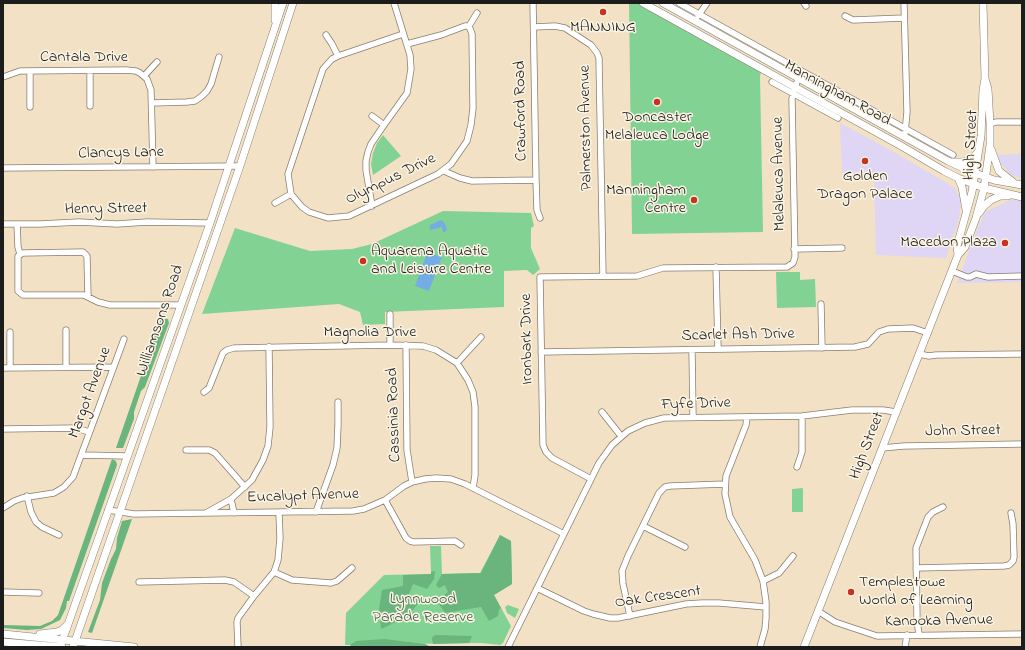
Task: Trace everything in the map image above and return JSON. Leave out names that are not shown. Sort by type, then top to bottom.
[{"type":"main road","points":[[275,3],[275,26]]},
{"type":"main road","name":"Williamsons Road","points":[[61,645],[210,223],[283,3]]},
{"type":"main road","name":"Williamsons Road","points":[[74,644],[240,166],[293,3]]},
{"type":"main road","name":"Manningham Road","points":[[643,3],[794,90],[958,178],[984,188],[1021,197]]},
{"type":"main road","name":"Manningham Road","points":[[663,3],[904,137],[950,158],[975,173],[1019,185]]},
{"type":"main road","name":"High Street","points":[[958,255],[957,246],[967,214],[980,148],[985,79],[983,3]]},
{"type":"main road","points":[[692,31],[697,22]]},
{"type":"main road","name":"High Street","points":[[804,647],[958,255],[965,247],[976,218],[984,188],[990,145],[988,89],[985,79]]},
{"type":"main road","points":[[990,145],[995,162],[1000,171],[1019,185]]},
{"type":"main road","points":[[950,158],[959,163],[968,161],[974,157],[980,148]]},
{"type":"main road","points":[[958,178],[962,187],[967,214]]},
{"type":"main road","points":[[976,218],[984,206],[996,198],[1021,197]]},
{"type":"main road","points":[[181,305],[191,307]]},
{"type":"main road","points":[[20,636],[53,633],[62,630],[68,624]]},
{"type":"main road","points":[[3,634],[20,636],[61,645]]},
{"type":"main road","points":[[3,642],[46,646],[74,644],[134,647]]},
{"type":"street","points":[[372,206],[366,160],[371,144],[404,98],[409,87],[411,62],[394,3]]},
{"type":"street","name":"Crawford Road","points":[[533,3],[536,180],[537,210],[540,218]]},
{"type":"street","name":"Manningham Road","points":[[679,3],[906,129],[950,158]]},
{"type":"street","points":[[904,3],[906,129],[904,137]]},
{"type":"street","points":[[697,22],[706,4]]},
{"type":"street","points":[[406,44],[469,26],[477,13]]},
{"type":"street","points":[[845,16],[853,20],[904,18]]},
{"type":"street","name":"Olympus Drive","points":[[291,194],[302,207],[309,212],[328,218],[349,216],[444,170],[467,141],[471,125],[473,108],[472,34],[469,26]]},
{"type":"street","name":"Palmerston Avenue","points":[[534,27],[555,26],[565,28],[595,49],[599,58],[603,276]]},
{"type":"street","points":[[275,203],[291,194],[288,180],[289,167],[323,69],[332,59],[338,56],[403,34]]},
{"type":"street","points":[[326,36],[338,56]]},
{"type":"street","points":[[152,103],[195,101],[207,90],[220,57]]},
{"type":"street","points":[[144,76],[157,62]]},
{"type":"street","points":[[30,71],[30,107]]},
{"type":"street","name":"Cantala Drive","points":[[3,77],[30,71],[136,71],[144,76],[150,84],[152,103],[153,167]]},
{"type":"street","points":[[90,71],[90,106]]},
{"type":"street","name":"Melaleuca Avenue","points":[[787,266],[793,263],[795,257],[794,90],[798,79]]},
{"type":"street","name":"Manningham Road","points":[[772,82],[794,90],[838,118]]},
{"type":"street","points":[[372,116],[384,125]]},
{"type":"street","points":[[990,124],[996,122],[1022,122]]},
{"type":"street","name":"Clancys Lane","points":[[3,168],[240,166]]},
{"type":"street","points":[[444,170],[460,178],[472,181],[536,180]]},
{"type":"street","name":"Henry Street","points":[[3,224],[79,222],[117,224],[147,222],[210,223]]},
{"type":"street","points":[[17,224],[18,247],[20,254],[17,259],[18,291],[25,296],[80,295],[110,305],[181,305]]},
{"type":"street","points":[[794,249],[842,248]]},
{"type":"street","points":[[20,254],[83,252],[87,256],[88,297]]},
{"type":"street","name":"Ironbark Drive","points":[[591,479],[557,462],[549,456],[544,448],[540,277],[637,276],[663,268],[787,266]]},
{"type":"street","points":[[716,267],[718,349]]},
{"type":"street","points":[[952,271],[967,277],[976,274],[988,277],[1022,276]]},
{"type":"street","points":[[821,304],[822,348]]},
{"type":"street","points":[[390,314],[390,345]]},
{"type":"street","name":"Scarlet Ash Drive","points":[[541,352],[860,347],[871,341],[879,332],[888,329],[917,329],[928,333]]},
{"type":"street","points":[[66,330],[66,367]]},
{"type":"street","points":[[10,332],[10,368]]},
{"type":"street","points":[[457,363],[481,337]]},
{"type":"street","name":"Margot Avenue","points":[[3,508],[14,501],[27,496],[49,494],[64,487],[73,477],[124,340]]},
{"type":"street","name":"Magnolia Drive","points":[[204,392],[209,388],[223,353],[234,348],[390,345],[423,346],[436,350],[457,363],[468,380],[474,398],[475,474],[473,488]]},
{"type":"street","name":"Cassinia Road","points":[[406,346],[407,450],[412,482]]},
{"type":"street","points":[[206,513],[231,499],[245,487],[257,471],[266,452],[269,441],[270,427],[269,347]]},
{"type":"street","points":[[692,350],[693,417]]},
{"type":"street","points":[[920,352],[936,355],[1022,354]]},
{"type":"street","points":[[3,368],[113,367]]},
{"type":"street","points":[[316,512],[333,465],[337,440],[338,402]]},
{"type":"street","name":"Fyfe Drive","points":[[508,647],[604,454],[621,436],[652,420],[664,418],[802,416],[852,410],[887,410],[896,412]]},
{"type":"street","points":[[602,412],[621,436]]},
{"type":"street","points":[[797,467],[802,452],[802,416]]},
{"type":"street","points":[[747,417],[746,425],[728,469],[725,484],[726,503],[730,517],[755,560],[763,581],[766,607],[765,629],[760,647]]},
{"type":"street","points":[[3,429],[76,428],[89,432]]},
{"type":"street","name":"John Street","points":[[884,445],[1022,444]]},
{"type":"street","points":[[186,450],[209,450],[245,487]]},
{"type":"street","name":"Margot Avenue","points":[[82,455],[127,456]]},
{"type":"street","name":"Eucalypt Avenue","points":[[108,510],[119,513],[134,514],[353,511],[364,509],[385,500],[412,482],[425,479],[443,478],[458,481],[564,534]]},
{"type":"street","points":[[630,616],[623,584],[622,571],[660,493],[665,487],[677,485],[725,484]]},
{"type":"street","points":[[27,496],[31,512],[36,522],[42,527],[59,535]]},
{"type":"street","points":[[231,499],[234,513]]},
{"type":"street","points":[[385,500],[406,538],[410,541],[455,541],[461,545]]},
{"type":"street","points":[[917,635],[916,544],[926,519],[933,512],[943,507]]},
{"type":"street","points":[[238,647],[237,622],[240,615],[274,572],[278,560],[280,538],[279,513]]},
{"type":"street","points":[[916,568],[1009,565],[1013,561],[1014,557],[1014,524],[1010,513]]},
{"type":"street","points":[[643,526],[685,547]]},
{"type":"street","points":[[763,581],[779,573],[793,556]]},
{"type":"street","points":[[274,572],[292,580],[331,583],[337,581],[352,568]]},
{"type":"street","points":[[139,582],[225,580],[234,582],[254,596]]},
{"type":"street","name":"Oak Crescent","points":[[537,588],[593,614],[610,618],[630,616],[702,603],[766,607]]},
{"type":"street","points":[[3,592],[39,593]]},
{"type":"street","name":"Kanooka Avenue","points":[[817,614],[835,622],[875,635],[1022,634]]},
{"type":"street","points":[[904,635],[905,647]]},
{"type":"shaded area","points":[[840,123],[894,152],[955,188],[961,201],[959,219],[946,258],[876,255],[874,176],[842,173]]},
{"type":"shaded area","points":[[1022,154],[1022,179],[1011,175],[999,161],[998,155]]},
{"type":"shaded area","points":[[1010,200],[1022,201],[1022,282],[957,283],[985,212]]},
{"type":"green space","name":"Manningham Centre","points":[[629,3],[643,3],[762,69],[760,76],[763,232],[632,234]]},
{"type":"green space","points":[[383,135],[401,156],[373,175],[371,164],[373,153],[377,143]]},
{"type":"green space","name":"Aquarena Aquatic and Leisure Centre","points":[[443,211],[531,213],[534,226],[531,228],[531,248],[540,269],[533,275],[527,270],[504,271],[504,307],[385,312],[385,324],[363,325],[360,312],[339,304],[202,314],[235,228],[310,251],[352,249],[372,244]]},
{"type":"green space","points":[[776,272],[800,272],[800,280],[815,279],[816,307],[777,308]]},
{"type":"green space","points":[[161,318],[168,319],[169,323],[145,387],[141,391],[134,412],[134,419],[123,448],[116,448]]},
{"type":"green space","points":[[112,459],[116,461],[117,465],[69,601],[67,601],[66,608],[60,620],[41,629],[27,630],[3,628],[3,625],[40,626],[52,621],[58,615]]},
{"type":"green space","points":[[803,488],[803,512],[792,512],[792,489]]},
{"type":"green space","points":[[132,519],[92,633],[88,632],[100,600],[102,583],[116,549],[117,538],[122,521]]},
{"type":"green space","name":"Lynnwood Parade Reserve","points":[[500,535],[511,541],[512,584],[494,595],[511,626],[503,643],[500,645],[481,643],[345,645],[346,613],[384,575],[431,574],[430,546],[441,546],[442,574],[480,573]]},
{"type":"green space","points":[[500,535],[511,541],[512,584],[494,595],[501,608],[498,616],[489,621],[481,607],[445,613],[437,601],[448,592],[445,585],[439,588],[436,585],[442,574],[481,573]]},
{"type":"green space","points":[[435,571],[434,579],[427,589],[413,584],[409,594],[421,600],[412,611],[394,623],[381,629],[379,609],[382,590],[403,586],[403,575],[431,574],[431,572]]},
{"type":"green space","points":[[508,605],[519,609],[515,618],[507,613],[505,607]]},
{"type":"green space","points":[[433,636],[472,636],[469,643],[433,644]]},
{"type":"green space","points":[[384,639],[425,644],[429,646],[352,647],[350,645],[356,641]]},
{"type":"water","points":[[441,220],[444,222],[447,229],[445,232],[443,232],[442,227],[430,230],[430,225]]},
{"type":"water","points":[[426,251],[443,258],[441,259],[429,291],[415,286],[427,253]]},
{"type":"place","name":"MANNING","points":[[603,12]]},
{"type":"place","name":"Doncaster Melaleuca Lodge","points":[[657,102]]},
{"type":"place","name":"Golden Dragon Palace","points":[[865,161]]},
{"type":"place","name":"Manningham Centre","points":[[694,200]]},
{"type":"place","name":"Macedon Plaza","points":[[1005,243]]},
{"type":"place","name":"Aquarena Aquatic and Leisure Centre","points":[[363,261]]},
{"type":"place","name":"Templestowe World of Learning","points":[[851,592]]}]
